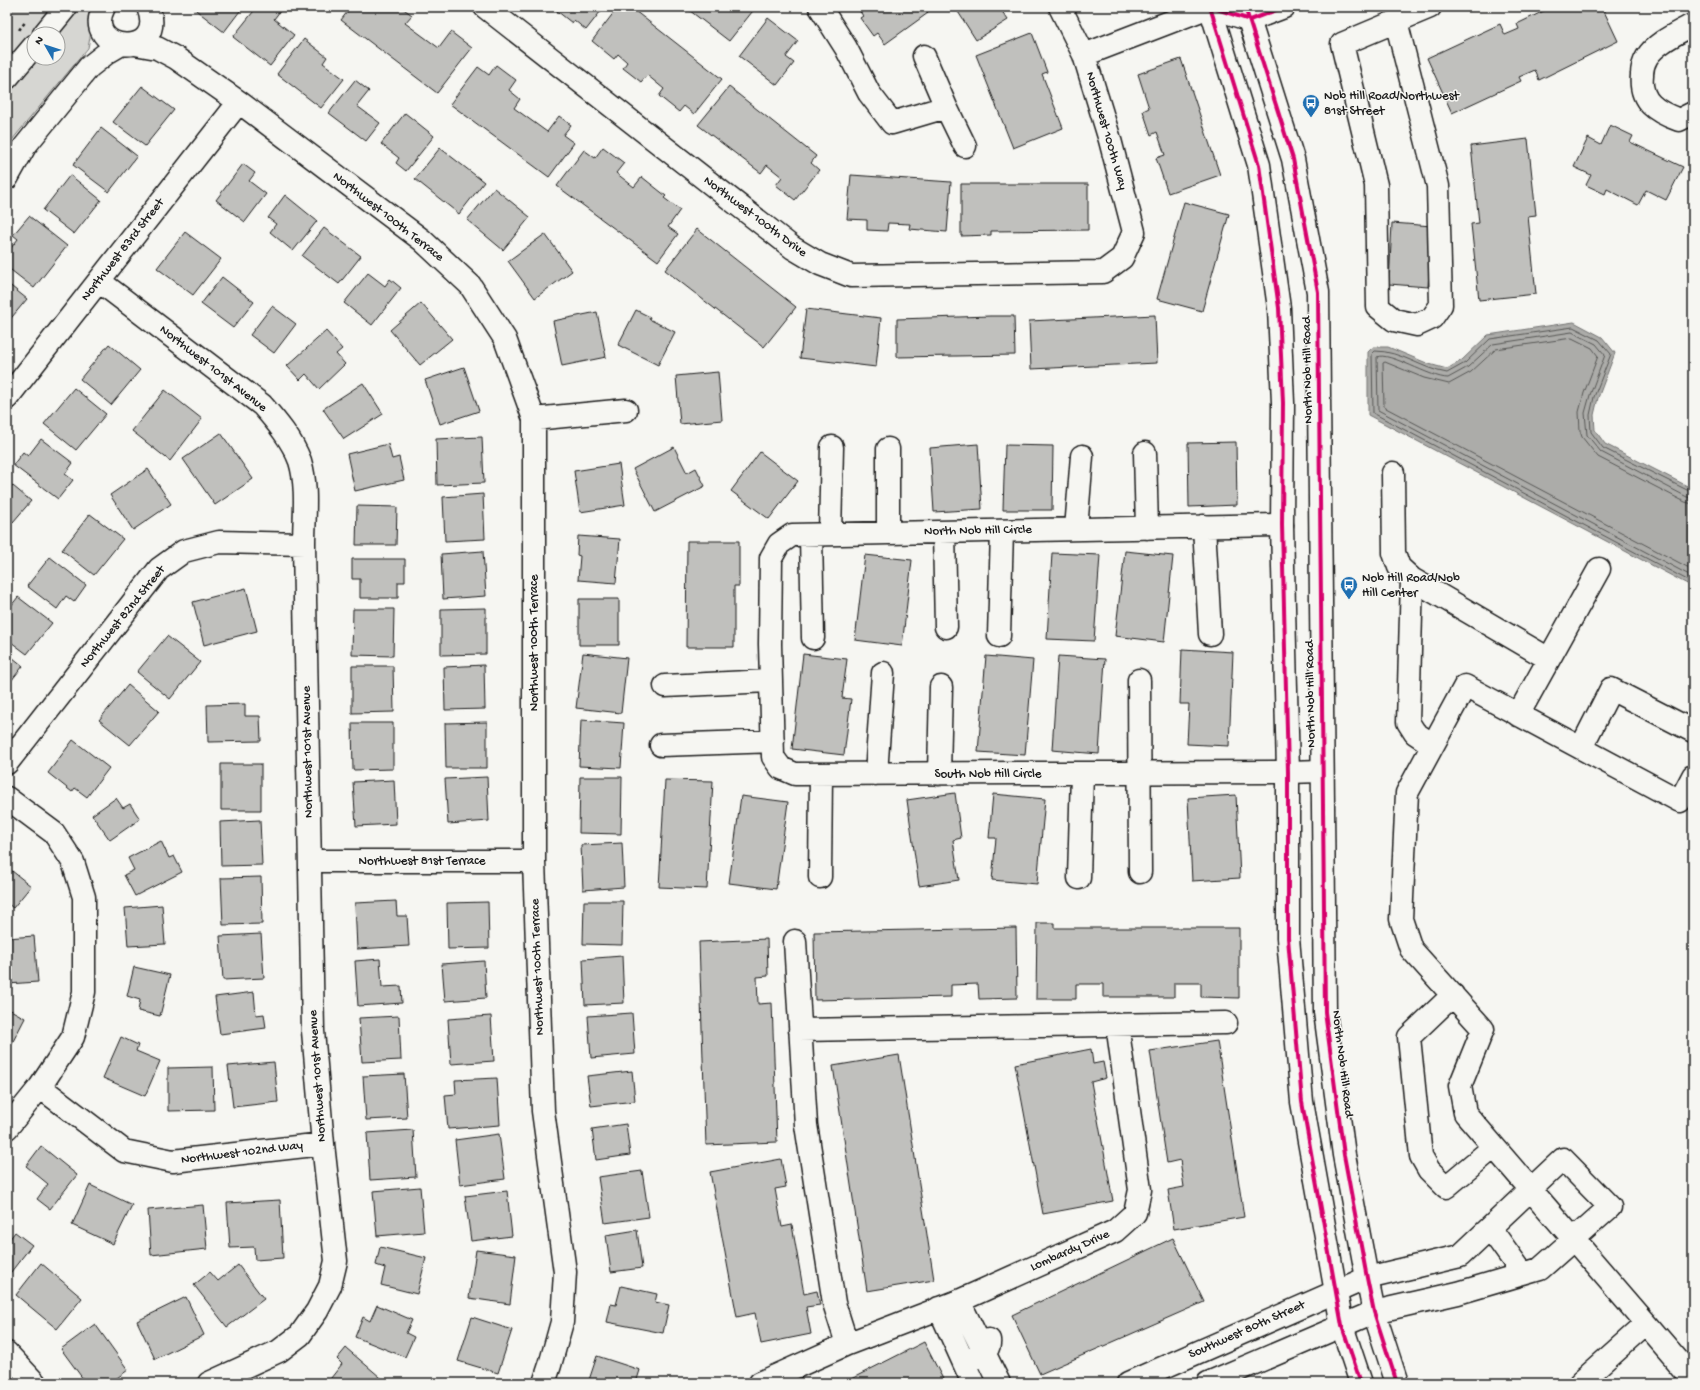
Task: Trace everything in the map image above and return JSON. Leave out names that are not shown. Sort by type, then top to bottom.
[{"type":"street","points":[[51,26],[66,7]]},
{"type":"street","name":"Northwest 100th Drive","points":[[485,7],[793,248],[820,264],[851,276],[1103,272],[1122,258]]},
{"type":"street","points":[[820,7],[846,48],[869,92],[892,123],[946,107]]},
{"type":"street","name":"Northwest 100th Way","points":[[1060,7],[1084,55],[1110,140],[1134,232],[1122,258]]},
{"type":"street","points":[[1084,55],[1210,7],[1248,14],[1284,7]]},
{"type":"street","name":"North Nob Hill Road","points":[[1210,7],[1259,165],[1279,308],[1283,403],[1282,525],[1288,772],[1288,938],[1302,1102],[1342,1326],[1361,1383]]},
{"type":"street","points":[[1396,21],[1438,186],[1441,305],[1432,318],[1417,325],[1394,320],[1378,307],[1376,185],[1342,44],[1396,21],[1430,7]]},
{"type":"street","points":[[102,13],[108,38],[143,24]]},
{"type":"street","points":[[89,68],[102,13]]},
{"type":"street","name":"North Nob Hill Road","points":[[1248,14],[1293,159],[1318,292],[1325,1012],[1344,1155],[1367,1278],[1374,1312],[1396,1383]]},
{"type":"street","points":[[1691,22],[1647,57],[1642,70],[1641,84],[1646,100],[1661,113],[1679,120],[1693,113]]},
{"type":"street","points":[[7,178],[25,146],[89,68],[143,24]]},
{"type":"street","name":"Northwest 100th Terrace","points":[[143,24],[157,48],[176,58],[239,102],[422,240],[470,285],[505,339],[534,420],[534,861],[544,1111],[565,1272],[562,1322],[544,1383]]},
{"type":"street","points":[[7,78],[25,41]]},
{"type":"street","points":[[924,56],[965,146]]},
{"type":"street","name":"Northwest 83rd Street","points":[[7,398],[239,102]]},
{"type":"street","points":[[7,160],[25,146]]},
{"type":"street","name":"Northwest 101st Avenue","points":[[99,281],[262,405],[283,430],[300,461],[305,491],[304,544],[313,1031],[323,1144],[336,1261],[330,1286],[317,1311],[300,1334],[279,1351],[209,1383]]},
{"type":"street","points":[[534,420],[626,410]]},
{"type":"street","points":[[813,638],[820,534],[832,447]]},
{"type":"street","points":[[888,449],[888,533]]},
{"type":"street","points":[[1145,452],[1147,528]]},
{"type":"street","points":[[1076,529],[1082,456]]},
{"type":"street","points":[[1393,472],[1394,553],[1399,567],[1412,579],[1549,659]]},
{"type":"street","name":"North Nob Hill Circle","points":[[770,644],[771,558],[779,544],[792,535],[1282,525]]},
{"type":"street","points":[[1204,526],[1210,634]]},
{"type":"street","points":[[999,636],[1002,531]]},
{"type":"street","points":[[944,532],[946,627]]},
{"type":"street","name":"Northwest 82nd Street","points":[[7,763],[154,575],[165,564],[184,551],[219,542],[304,544]]},
{"type":"street","points":[[1518,715],[1599,569]]},
{"type":"street","points":[[1412,579],[1408,722],[1415,733],[1433,745]]},
{"type":"street","name":"South Nob Hill Circle","points":[[770,644],[773,757],[781,768],[795,774],[1322,771]]},
{"type":"street","points":[[876,774],[883,673]]},
{"type":"street","points":[[1139,680],[1140,872]]},
{"type":"street","points":[[665,686],[771,681]]},
{"type":"street","points":[[1693,776],[1680,801],[1465,686],[1407,793],[1401,919],[1411,949],[1483,1029],[1460,1086],[1466,1113],[1693,1378]]},
{"type":"street","points":[[939,774],[941,687]]},
{"type":"street","points":[[1581,748],[1611,689],[1693,731]]},
{"type":"street","points":[[661,745],[773,741]]},
{"type":"street","points":[[1079,878],[1082,773]]},
{"type":"street","points":[[820,878],[821,774]]},
{"type":"street","points":[[7,798],[54,833],[73,862],[84,897],[84,992],[73,1037],[40,1087],[7,1128]]},
{"type":"street","name":"Northwest 81st Terrace","points":[[310,861],[534,861]]},
{"type":"street","points":[[795,941],[806,1125],[834,1303],[846,1344]]},
{"type":"street","points":[[1453,995],[1409,1037],[1421,1156],[1429,1170],[1446,1187],[1494,1147]]},
{"type":"street","points":[[800,1030],[1226,1023]]},
{"type":"street","name":"Lombardy Drive","points":[[760,1383],[846,1344],[949,1304],[1114,1231],[1135,1213],[1140,1190],[1117,1024]]},
{"type":"street","name":"Northwest 102nd Way","points":[[40,1087],[124,1151],[173,1161],[323,1144]]},
{"type":"street","name":"Southwest 80th Street","points":[[1128,1383],[1367,1278],[1460,1256],[1562,1158],[1610,1207],[1574,1240]]},
{"type":"street","points":[[1490,1228],[1523,1274]]},
{"type":"street","points":[[1208,1383],[1374,1312],[1458,1293],[1540,1269],[1574,1240]]},
{"type":"street","points":[[949,1304],[983,1324],[990,1344],[984,1353],[964,1362]]},
{"type":"street","points":[[949,1304],[964,1362],[973,1383]]},
{"type":"street","points":[[1580,1383],[1646,1324]]},
{"type":"street","points":[[7,1353],[35,1383]]},
{"type":"street","points":[[984,1353],[999,1383]]},
{"type":"path","points":[[25,41],[28,18]]},
{"type":"shaded area","points":[[7,7],[98,7],[95,11],[88,48],[7,146]]},
{"type":"water","points":[[1574,322],[1602,337],[1615,353],[1598,398],[1594,415],[1595,430],[1605,444],[1693,489],[1693,587],[1368,415],[1368,352],[1373,347],[1388,347],[1429,364],[1447,369],[1462,360],[1488,335]]},
{"type":"building","points":[[192,7],[243,7],[224,32]]},
{"type":"building","points":[[257,7],[275,7],[280,11],[274,19],[294,35],[270,66],[233,37]]},
{"type":"building","points":[[351,7],[401,7],[412,15],[405,23],[439,48],[451,32],[472,48],[437,93],[341,20]]},
{"type":"building","points":[[552,7],[604,7],[586,30],[574,20],[572,23]]},
{"type":"building","points":[[618,7],[630,7],[722,79],[694,114],[684,106],[679,112],[659,96],[664,89],[647,75],[641,82],[623,68],[627,62],[618,54],[614,59],[592,41]]},
{"type":"building","points":[[685,7],[756,7],[729,41]]},
{"type":"building","points":[[857,7],[923,7],[928,13],[885,44],[877,33],[873,36],[860,18],[863,16]]},
{"type":"building","points":[[955,7],[999,7],[1008,20],[976,40]]},
{"type":"building","points":[[1552,7],[1602,7],[1618,41],[1539,80],[1535,70],[1519,77],[1521,81],[1452,113],[1427,58],[1500,24],[1505,35],[1519,29],[1517,24]]},
{"type":"building","points":[[768,18],[798,41],[786,57],[794,63],[777,85],[739,56]]},
{"type":"building","points":[[1032,33],[1047,72],[1042,74],[1063,128],[1013,148],[976,55]]},
{"type":"building","points":[[304,39],[327,57],[323,63],[344,79],[321,108],[277,74]]},
{"type":"building","points":[[1181,59],[1220,175],[1168,193],[1156,158],[1165,155],[1157,132],[1151,135],[1143,111],[1149,108],[1138,74]]},
{"type":"building","points":[[496,65],[516,80],[509,90],[520,99],[514,108],[547,132],[559,116],[571,125],[563,135],[574,143],[549,177],[450,104],[478,67],[489,75]]},
{"type":"building","points":[[355,80],[369,91],[357,106],[380,123],[366,141],[329,113]]},
{"type":"building","points":[[142,86],[174,110],[145,146],[113,122]]},
{"type":"building","points":[[729,87],[816,156],[811,163],[819,170],[795,200],[776,185],[782,177],[767,165],[761,173],[698,125]]},
{"type":"building","points":[[405,113],[434,136],[406,171],[396,163],[399,158],[381,144]]},
{"type":"building","points":[[1610,125],[1633,136],[1630,142],[1683,167],[1666,200],[1646,190],[1638,205],[1607,189],[1605,194],[1586,185],[1591,175],[1574,167],[1588,138],[1601,145]]},
{"type":"building","points":[[101,128],[137,156],[109,192],[73,165]]},
{"type":"building","points":[[1528,139],[1536,215],[1528,216],[1536,294],[1479,300],[1471,224],[1479,223],[1471,146]]},
{"type":"building","points":[[603,147],[624,163],[616,173],[634,187],[642,177],[666,196],[664,198],[680,210],[668,227],[678,234],[658,261],[557,186],[584,150],[595,158]]},
{"type":"building","points":[[440,148],[484,182],[459,214],[415,179]]},
{"type":"building","points":[[243,164],[255,173],[249,181],[266,194],[245,222],[216,200]]},
{"type":"building","points":[[70,175],[101,200],[74,234],[43,210]]},
{"type":"building","points":[[851,175],[951,182],[947,232],[909,229],[910,224],[888,223],[887,231],[867,230],[867,220],[847,219]]},
{"type":"building","points":[[961,184],[1088,184],[1088,230],[991,231],[991,235],[961,236]]},
{"type":"building","points":[[494,188],[530,217],[503,250],[467,220]]},
{"type":"building","points":[[285,195],[317,221],[293,251],[270,232],[276,224],[268,218]]},
{"type":"building","points":[[1184,202],[1229,214],[1202,311],[1157,299]]},
{"type":"building","points":[[29,216],[67,246],[34,288],[7,267],[7,253],[18,239],[13,235]]},
{"type":"building","points":[[1392,223],[1432,226],[1428,287],[1389,284]]},
{"type":"building","points":[[324,228],[361,256],[339,284],[302,256]]},
{"type":"building","points":[[697,229],[796,307],[764,347],[665,270]]},
{"type":"building","points":[[185,232],[221,259],[193,295],[157,268]]},
{"type":"building","points":[[545,234],[572,271],[535,298],[508,261]]},
{"type":"building","points":[[368,273],[385,286],[390,279],[401,288],[372,325],[344,303]]},
{"type":"building","points":[[222,277],[254,302],[233,328],[201,304]]},
{"type":"building","points":[[7,283],[27,299],[7,323]]},
{"type":"building","points":[[421,303],[452,339],[420,365],[390,330]]},
{"type":"building","points":[[272,306],[296,324],[274,353],[250,335]]},
{"type":"building","points":[[806,309],[881,318],[876,367],[800,358]]},
{"type":"building","points":[[636,310],[650,317],[649,319],[675,332],[658,365],[618,345]]},
{"type":"building","points":[[597,312],[606,357],[562,366],[553,321]]},
{"type":"building","points":[[1155,315],[1157,363],[1031,369],[1029,321]]},
{"type":"building","points":[[1014,316],[1015,355],[897,357],[897,319]]},
{"type":"building","points":[[326,331],[342,349],[336,354],[345,364],[319,389],[306,374],[300,380],[287,366]]},
{"type":"building","points":[[109,344],[140,370],[111,405],[80,379]]},
{"type":"building","points":[[464,367],[479,411],[440,424],[425,380]]},
{"type":"building","points":[[718,372],[722,420],[680,424],[676,376]]},
{"type":"building","points":[[363,383],[383,414],[344,439],[323,409]]},
{"type":"building","points":[[74,388],[106,414],[76,450],[44,424]]},
{"type":"building","points":[[165,390],[202,419],[170,461],[132,431]]},
{"type":"building","points":[[221,433],[253,479],[215,505],[183,459]]},
{"type":"building","points":[[482,437],[484,483],[437,485],[436,439]]},
{"type":"building","points":[[41,439],[73,463],[65,474],[73,480],[58,499],[13,465],[23,452],[28,456]]},
{"type":"building","points":[[1236,442],[1237,505],[1189,507],[1188,443]]},
{"type":"building","points":[[388,444],[392,459],[399,457],[404,480],[355,491],[347,454]]},
{"type":"building","points":[[978,444],[982,509],[934,512],[930,448]]},
{"type":"building","points":[[1005,445],[1053,446],[1052,510],[1003,510]]},
{"type":"building","points":[[674,447],[687,473],[696,468],[705,486],[655,512],[633,469]]},
{"type":"building","points":[[760,452],[798,481],[769,519],[731,491]]},
{"type":"building","points":[[619,464],[625,505],[580,512],[574,471]]},
{"type":"building","points":[[148,469],[171,504],[133,530],[110,495]]},
{"type":"building","points":[[7,481],[31,501],[13,522],[7,517]]},
{"type":"building","points":[[483,494],[485,539],[445,541],[443,497]]},
{"type":"building","points":[[357,506],[397,507],[396,545],[356,545]]},
{"type":"building","points":[[90,514],[123,539],[94,575],[62,550]]},
{"type":"building","points":[[578,536],[620,539],[616,583],[578,580],[580,556],[577,555]]},
{"type":"building","points":[[687,541],[739,541],[739,586],[734,586],[734,647],[686,647]]},
{"type":"building","points":[[483,551],[486,596],[443,599],[441,554]]},
{"type":"building","points":[[1125,551],[1173,556],[1164,642],[1115,636]]},
{"type":"building","points":[[1052,553],[1100,555],[1094,641],[1047,639]]},
{"type":"building","points":[[865,555],[912,560],[902,646],[855,640]]},
{"type":"building","points":[[50,557],[86,585],[74,602],[66,596],[57,609],[27,586]]},
{"type":"building","points":[[352,559],[405,559],[405,582],[398,582],[398,598],[360,598],[360,579],[352,579]]},
{"type":"building","points":[[246,588],[257,631],[204,645],[193,602]]},
{"type":"building","points":[[18,597],[52,623],[27,654],[7,639],[7,611]]},
{"type":"building","points":[[579,599],[619,599],[619,645],[579,645]]},
{"type":"building","points":[[486,608],[486,654],[441,655],[441,609]]},
{"type":"building","points":[[353,609],[394,609],[393,656],[352,655]]},
{"type":"building","points":[[167,636],[200,662],[170,699],[137,672]]},
{"type":"building","points":[[1182,649],[1233,652],[1229,746],[1187,744],[1189,704],[1180,704]]},
{"type":"building","points":[[7,653],[23,666],[7,686]]},
{"type":"building","points":[[583,653],[627,658],[621,713],[576,708]]},
{"type":"building","points":[[803,654],[847,659],[842,698],[851,699],[844,755],[792,749]]},
{"type":"building","points":[[986,656],[1033,660],[1025,755],[978,752]]},
{"type":"building","points":[[1058,656],[1105,659],[1099,754],[1052,750]]},
{"type":"building","points":[[484,665],[485,709],[445,710],[444,667]]},
{"type":"building","points":[[352,666],[393,666],[394,712],[352,713]]},
{"type":"building","points":[[128,685],[159,711],[130,745],[99,720]]},
{"type":"building","points":[[245,704],[245,716],[260,716],[261,741],[208,742],[207,705]]},
{"type":"building","points":[[581,720],[624,723],[621,768],[579,766]]},
{"type":"building","points":[[487,722],[487,768],[446,768],[445,723]]},
{"type":"building","points":[[352,723],[393,723],[393,769],[353,770]]},
{"type":"building","points":[[73,740],[109,768],[87,797],[75,788],[72,792],[48,773]]},
{"type":"building","points":[[221,764],[261,764],[261,810],[221,810]]},
{"type":"building","points":[[487,777],[489,821],[448,824],[445,779]]},
{"type":"building","points":[[580,777],[622,777],[621,834],[579,833]]},
{"type":"building","points":[[394,780],[396,824],[356,826],[353,782]]},
{"type":"building","points":[[665,780],[713,781],[707,889],[659,887]]},
{"type":"building","points":[[955,793],[961,838],[953,840],[959,880],[919,886],[907,800]]},
{"type":"building","points":[[993,794],[1045,799],[1037,884],[992,880],[996,838],[989,838]]},
{"type":"building","points":[[1236,795],[1240,878],[1192,881],[1188,798]]},
{"type":"building","points":[[741,796],[788,802],[776,889],[729,883]]},
{"type":"building","points":[[116,798],[123,808],[130,804],[140,819],[110,840],[92,815]]},
{"type":"building","points":[[260,820],[262,865],[221,866],[220,822]]},
{"type":"building","points":[[161,841],[169,858],[174,856],[182,872],[135,896],[124,875],[134,870],[128,858]]},
{"type":"building","points":[[622,843],[624,887],[583,890],[581,845]]},
{"type":"building","points":[[7,867],[31,886],[13,908],[7,903]]},
{"type":"building","points":[[261,877],[262,924],[223,925],[221,878]]},
{"type":"building","points":[[396,901],[397,916],[407,916],[409,946],[357,949],[355,903]]},
{"type":"building","points":[[584,901],[623,901],[622,945],[583,944]]},
{"type":"building","points":[[488,902],[489,948],[448,949],[447,903]]},
{"type":"building","points":[[162,905],[165,944],[128,946],[125,908]]},
{"type":"building","points":[[1037,923],[1054,923],[1054,928],[1239,928],[1239,998],[1201,997],[1201,983],[1174,983],[1174,997],[1103,997],[1103,984],[1076,984],[1076,999],[1036,999]]},
{"type":"building","points":[[1016,928],[1017,998],[979,999],[978,984],[951,985],[951,997],[815,1000],[814,932]]},
{"type":"building","points":[[261,934],[264,978],[223,980],[220,936]]},
{"type":"building","points":[[34,936],[38,982],[7,984],[7,938]]},
{"type":"building","points":[[767,939],[768,976],[757,977],[758,1004],[772,1003],[777,1142],[706,1145],[699,942]]},
{"type":"building","points":[[622,956],[624,1003],[585,1005],[583,959]]},
{"type":"building","points":[[380,959],[382,987],[401,986],[402,1003],[358,1006],[355,961]]},
{"type":"building","points":[[484,961],[486,998],[445,1001],[442,964]]},
{"type":"building","points":[[134,967],[170,975],[160,1016],[138,1011],[140,1000],[127,996]]},
{"type":"building","points":[[254,992],[256,1015],[264,1014],[266,1028],[220,1034],[215,997]]},
{"type":"building","points":[[7,1008],[25,1018],[7,1053]]},
{"type":"building","points":[[632,1013],[635,1054],[591,1058],[588,1016]]},
{"type":"building","points":[[399,1016],[401,1060],[362,1062],[359,1018]]},
{"type":"building","points":[[491,1016],[494,1061],[451,1064],[448,1019]]},
{"type":"building","points":[[121,1037],[138,1045],[136,1051],[160,1061],[145,1096],[103,1078]]},
{"type":"building","points":[[1217,1041],[1244,1217],[1174,1229],[1168,1190],[1184,1187],[1180,1160],[1167,1163],[1150,1051]]},
{"type":"building","points":[[1091,1049],[1093,1064],[1103,1062],[1106,1078],[1091,1082],[1113,1201],[1043,1214],[1015,1064]]},
{"type":"building","points":[[899,1055],[934,1280],[867,1291],[833,1066]]},
{"type":"building","points":[[274,1062],[278,1102],[233,1107],[228,1066]]},
{"type":"building","points":[[213,1067],[214,1110],[168,1111],[168,1068]]},
{"type":"building","points":[[632,1071],[635,1101],[591,1106],[587,1076]]},
{"type":"building","points":[[404,1074],[407,1118],[366,1120],[363,1076]]},
{"type":"building","points":[[497,1078],[500,1125],[448,1129],[445,1095],[456,1094],[455,1080]]},
{"type":"building","points":[[626,1124],[630,1155],[596,1160],[592,1129]]},
{"type":"building","points":[[413,1130],[416,1177],[370,1180],[367,1133]]},
{"type":"building","points":[[499,1134],[505,1179],[460,1185],[455,1140]]},
{"type":"building","points":[[41,1146],[77,1175],[50,1209],[37,1199],[48,1184],[26,1166]]},
{"type":"building","points":[[781,1159],[786,1187],[775,1189],[782,1227],[792,1225],[804,1294],[817,1291],[820,1305],[806,1307],[811,1334],[761,1344],[755,1313],[737,1317],[710,1172]]},
{"type":"building","points":[[642,1171],[649,1217],[605,1223],[598,1177]]},
{"type":"building","points":[[90,1185],[132,1205],[113,1244],[72,1225]]},
{"type":"building","points":[[420,1187],[424,1232],[377,1236],[373,1191]]},
{"type":"building","points":[[507,1191],[512,1236],[471,1241],[465,1196]]},
{"type":"building","points":[[280,1200],[283,1258],[255,1260],[254,1247],[230,1248],[227,1203]]},
{"type":"building","points":[[203,1205],[207,1249],[151,1255],[148,1210]]},
{"type":"building","points":[[637,1230],[642,1268],[611,1272],[606,1235]]},
{"type":"building","points":[[15,1232],[32,1245],[7,1277],[7,1239],[9,1240]]},
{"type":"building","points":[[1173,1238],[1204,1302],[1040,1374],[1012,1315]]},
{"type":"building","points":[[380,1247],[426,1258],[417,1294],[381,1285],[385,1268],[376,1265]]},
{"type":"building","points":[[476,1250],[516,1255],[510,1304],[469,1298]]},
{"type":"building","points":[[41,1263],[82,1298],[57,1329],[16,1295]]},
{"type":"building","points":[[238,1265],[264,1299],[227,1327],[194,1285],[210,1272],[218,1281]]},
{"type":"building","points":[[621,1286],[657,1294],[655,1302],[669,1305],[663,1333],[607,1322],[611,1304],[616,1305]]},
{"type":"building","points":[[186,1297],[204,1335],[155,1359],[137,1321]]},
{"type":"building","points":[[377,1305],[412,1320],[406,1333],[414,1337],[405,1357],[355,1337],[363,1317],[370,1321]]},
{"type":"building","points":[[472,1317],[512,1330],[498,1373],[458,1361]]},
{"type":"building","points":[[95,1324],[128,1370],[110,1383],[86,1383],[61,1349]]},
{"type":"building","points":[[924,1342],[945,1383],[843,1383]]},
{"type":"building","points":[[346,1348],[387,1383],[327,1383],[342,1364],[337,1359]]},
{"type":"building","points":[[597,1356],[640,1370],[636,1383],[588,1383]]},
{"type":"cycle path","points":[[1210,7],[1259,165],[1279,308],[1283,403],[1282,525],[1288,772],[1288,938],[1302,1102],[1342,1326],[1361,1383]]},
{"type":"cycle path","points":[[1211,7],[1250,20],[1284,7]]},
{"type":"cycle path","points":[[1245,7],[1293,159],[1318,292],[1325,1012],[1344,1155],[1367,1278],[1374,1312],[1397,1383]]},
{"type":"place","name":"Nob Hill Road/Northwest 81st Street","points":[[1311,118]]},
{"type":"place","name":"Nob Hill Road/Nob Hill Center","points":[[1349,600]]}]
